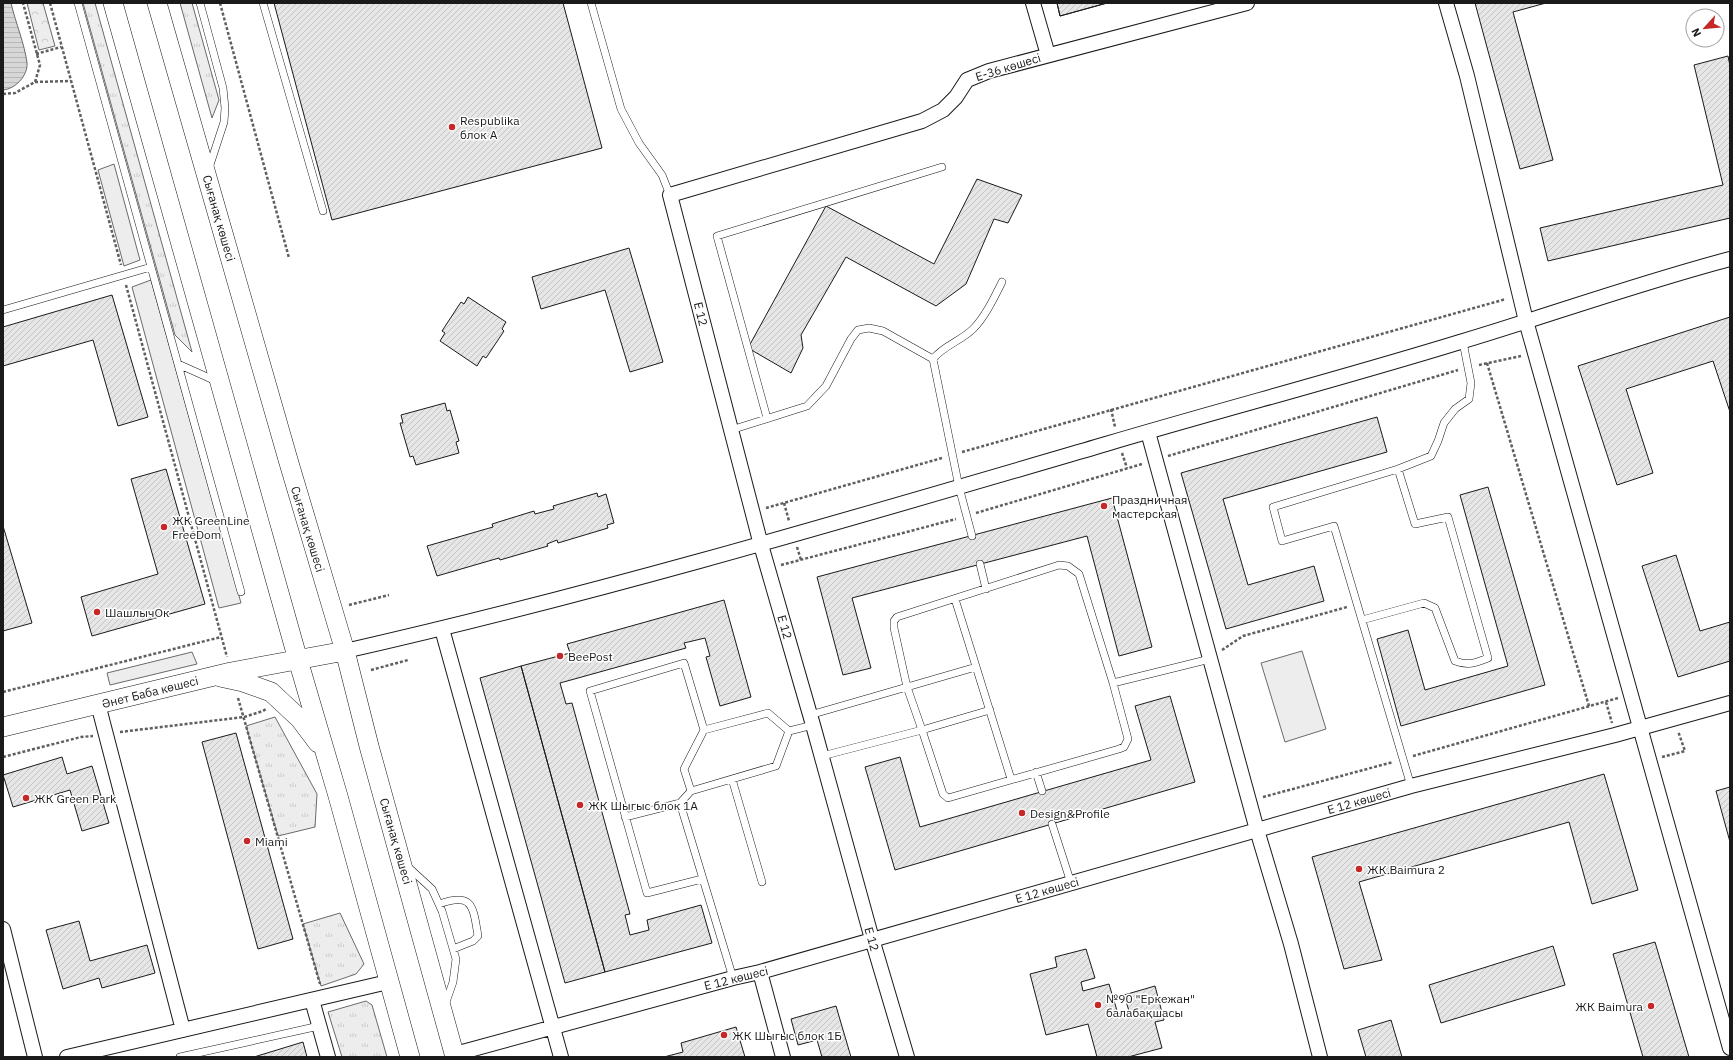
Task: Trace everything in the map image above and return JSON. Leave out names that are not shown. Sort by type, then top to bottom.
[{"type":"main road","points":[[113,3],[298,660],[326,754],[410,1057]]},
{"type":"main road","name":"Сығанақ көшесі","points":[[157,3],[289,464],[345,651],[455,1056]]},
{"type":"main road","name":"Әнет Баба көшесі","points":[[3,727],[98,704],[345,651]]},
{"type":"main road","points":[[226,676],[271,692],[300,719],[326,754]]},
{"type":"street","points":[[1033,3],[1048,55]]},
{"type":"street","name":"Е-36 көшесі","points":[[670,195],[922,121],[943,110],[956,97],[967,80],[989,71],[1247,3]]},
{"type":"street","points":[[1446,3],[1467,76],[1526,321],[1730,1048]]},
{"type":"street","name":"E 12","points":[[670,195],[761,545],[812,720],[872,939],[907,1057]]},
{"type":"street","points":[[345,651],[442,629],[761,545],[1463,342],[1686,271],[1730,259]]},
{"type":"street","points":[[1148,432],[1257,830],[1281,909],[1320,1057]]},
{"type":"street","points":[[442,629],[561,1057]]},
{"type":"street","name":"Е 12 көшесі","points":[[455,1056],[553,1027],[760,972],[1411,786],[1615,735],[1730,703]]},
{"type":"street","points":[[98,704],[183,1030]]},
{"type":"street","points":[[3,929],[6,951],[35,1057]]},
{"type":"street","points":[[760,972],[783,1057]]},
{"type":"street","points":[[67,1057],[388,982]]},
{"type":"street","points":[[318,998],[319,1026],[328,1057]]},
{"type":"lane","points":[[78,3],[240,592]]},
{"type":"lane","points":[[200,3],[223,88],[225,108],[224,122],[207,176]]},
{"type":"lane","points":[[263,3],[323,211]]},
{"type":"lane","points":[[591,3],[622,110],[639,142],[662,175],[670,195]]},
{"type":"lane","points":[[767,418],[717,236],[942,167]]},
{"type":"lane","points":[[3,310],[151,267]]},
{"type":"lane","points":[[933,359],[939,352],[972,330],[989,307],[1002,282]]},
{"type":"lane","points":[[731,430],[806,406],[826,386],[851,339],[858,330],[869,328],[883,331],[933,359],[959,487],[972,536]]},
{"type":"lane","points":[[1411,786],[1334,526],[1282,541],[1273,506],[1398,469],[1431,456],[1444,423],[1455,409],[1469,399],[1471,383],[1463,342]]},
{"type":"lane","points":[[178,364],[221,384]]},
{"type":"lane","points":[[1362,620],[1424,603],[1435,608],[1454,661],[1463,664],[1471,664],[1488,658],[1448,517],[1415,524],[1398,469]]},
{"type":"lane","points":[[980,564],[986,589]]},
{"type":"lane","points":[[1060,565],[1068,566],[1079,574],[1113,683],[1128,739],[1124,747],[948,798],[943,794],[907,687],[894,628],[894,621],[897,617],[955,599],[1060,565]]},
{"type":"lane","points":[[955,599],[1011,780]]},
{"type":"lane","points":[[1113,683],[1210,659]]},
{"type":"lane","points":[[691,791],[684,769],[704,730],[684,663],[590,691],[647,893],[702,879]]},
{"type":"lane","points":[[625,817],[680,803],[691,791],[776,766],[789,731],[812,720],[907,687],[976,667]]},
{"type":"lane","points":[[822,756],[922,730],[990,710]]},
{"type":"lane","points":[[704,730],[768,713],[789,731]]},
{"type":"lane","points":[[1036,772],[1042,792]]},
{"type":"lane","points":[[732,779],[762,882]]},
{"type":"lane","points":[[680,803],[733,978]]},
{"type":"lane","points":[[1052,824],[1071,884]]},
{"type":"lane","points":[[401,861],[432,889],[439,904],[456,959],[453,982],[443,1010]]},
{"type":"lane","points":[[439,904],[452,900],[463,899],[469,902],[473,910],[478,936],[473,941],[453,949]]},
{"type":"lane","points":[[180,1057],[319,1026]]},
{"type":"path","points":[[23,3],[40,65],[35,82]]},
{"type":"path","points":[[50,3],[221,637],[226,676],[244,717],[318,998]]},
{"type":"path","points":[[220,3],[288,258]]},
{"type":"path","points":[[36,54],[61,46]]},
{"type":"path","points":[[3,94],[15,93],[35,82],[71,81]]},
{"type":"path","points":[[752,512],[1520,295]]},
{"type":"path","points":[[1487,363],[1589,706]]},
{"type":"path","points":[[348,605],[389,594]]},
{"type":"path","points":[[1210,659],[1243,636],[1357,604]]},
{"type":"path","points":[[3,692],[221,637]]},
{"type":"path","points":[[371,670],[408,660]]},
{"type":"path","points":[[1249,801],[1631,694]]},
{"type":"path","points":[[1606,702],[1615,735]]},
{"type":"path","points":[[3,757],[81,737],[244,717],[263,711],[267,707]]},
{"type":"path","points":[[1649,760],[1684,751],[1674,719]]},
{"type":"green space","points":[[27,3],[43,3],[55,46],[39,50]]},
{"type":"green space","points":[[83,3],[95,3],[192,352],[175,335]]},
{"type":"green space","points":[[180,3],[192,3],[219,100],[212,118]]},
{"type":"green space","points":[[275,717],[317,794],[315,827],[278,836],[246,726]]},
{"type":"green space","points":[[340,913],[364,964],[356,974],[321,986],[303,924]]},
{"type":"green space","points":[[366,1001],[372,1005],[387,1057],[342,1057],[328,1012]]},
{"type":"shaded area","points":[[3,3],[11,3],[24,49],[27,68],[20,81],[12,87],[3,90]]},
{"type":"shaded area","points":[[114,164],[140,260],[124,266],[98,170]]},
{"type":"shaded area","points":[[151,280],[241,603],[219,608],[132,287]]},
{"type":"shaded area","points":[[1302,651],[1326,729],[1285,742],[1261,663]]},
{"type":"shaded area","points":[[192,652],[197,664],[110,685],[107,673]]},
{"type":"building","name":"Respublika блок А","points":[[274,3],[563,3],[602,148],[332,220]]},
{"type":"building","points":[[1057,3],[1107,3],[1060,16]]},
{"type":"building","points":[[1057,3],[1107,3],[1060,16]]},
{"type":"building","points":[[1475,3],[1546,3],[1513,12],[1553,160],[1520,169]]},
{"type":"building","points":[[1728,56],[1730,66],[1730,218],[1548,261],[1540,228],[1723,185],[1694,65]]},
{"type":"building","points":[[977,179],[1022,195],[1008,223],[994,219],[966,284],[936,306],[846,257],[801,335],[803,348],[791,373],[748,348],[826,206],[934,264]]},
{"type":"building","points":[[629,248],[663,362],[630,372],[605,290],[541,309],[532,277]]},
{"type":"building","points":[[112,295],[148,417],[118,426],[93,340],[3,366],[3,327]]},
{"type":"building","points":[[468,297],[506,322],[502,329],[504,331],[486,358],[483,356],[477,366],[440,341],[445,333],[442,331],[461,302],[464,304]]},
{"type":"building","points":[[1730,317],[1730,412],[1713,361],[1626,389],[1653,473],[1617,485],[1578,366]]},
{"type":"building","points":[[445,403],[447,411],[450,410],[459,441],[456,442],[459,453],[416,465],[413,456],[410,457],[400,423],[403,423],[401,415]]},
{"type":"building","points":[[1377,417],[1387,452],[1223,499],[1248,585],[1314,566],[1324,601],[1226,629],[1181,473]]},
{"type":"building","name":"ЖК GreenLine FreeDom","points":[[166,469],[205,604],[92,636],[81,597],[158,574],[131,479]]},
{"type":"building","points":[[1488,487],[1545,685],[1401,726],[1377,639],[1408,630],[1425,690],[1508,666],[1460,495]]},
{"type":"building","points":[[597,493],[598,497],[606,494],[614,523],[607,525],[608,528],[558,543],[557,540],[547,544],[548,546],[500,560],[499,558],[437,576],[427,546],[493,527],[492,524],[534,511],[535,514],[554,509],[553,506]]},
{"type":"building","points":[[1112,498],[1152,647],[1119,656],[1087,536],[852,598],[871,668],[843,675],[817,577]]},
{"type":"building","points":[[3,526],[32,623],[3,631]]},
{"type":"building","points":[[1676,555],[1700,631],[1730,622],[1730,661],[1678,677],[1642,566]]},
{"type":"building","name":"ЖК Шыгыс блок 1А","points":[[724,600],[751,697],[720,706],[706,657],[710,656],[705,638],[684,643],[686,648],[560,683],[566,704],[572,703],[630,914],[625,915],[630,935],[649,930],[647,920],[701,905],[712,943],[605,972],[521,666],[570,653],[567,644]]},
{"type":"building","points":[[521,666],[605,972],[565,983],[480,678]]},
{"type":"building","points":[[1170,696],[1195,782],[895,870],[865,767],[900,757],[920,827],[1151,760],[1135,706]]},
{"type":"building","name":"Miami","points":[[236,733],[293,939],[258,949],[202,742]]},
{"type":"building","name":"ЖК Green Park","points":[[62,757],[67,774],[92,766],[109,823],[82,831],[70,790],[13,807],[3,775]]},
{"type":"building","name":"ЖК Baimura 2","points":[[1604,774],[1638,890],[1592,904],[1569,822],[1359,882],[1382,960],[1344,969],[1312,857]]},
{"type":"building","points":[[1730,787],[1730,842],[1716,791]]},
{"type":"building","points":[[79,921],[90,961],[147,945],[155,973],[102,988],[99,978],[63,989],[46,930]]},
{"type":"building","name":"ЖК Baimura","points":[[1655,942],[1689,1057],[1643,1057],[1613,954]]},
{"type":"building","points":[[1553,946],[1565,985],[1441,1023],[1429,985]]},
{"type":"building","points":[[1086,949],[1095,978],[1081,982],[1083,991],[1109,984],[1118,1014],[1129,1011],[1124,995],[1155,986],[1164,1020],[1155,1022],[1162,1048],[1128,1057],[1097,1057],[1088,1024],[1046,1035],[1030,974],[1057,967],[1055,957]]},
{"type":"building","points":[[836,1006],[851,1057],[822,1057],[817,1040],[798,1045],[791,1019]]},
{"type":"building","points":[[1391,1020],[1402,1057],[1366,1057],[1358,1030]]},
{"type":"building","name":"ЖК Шыгыс блок 1Б","points":[[736,1027],[745,1057],[664,1057],[683,1052],[681,1043]]},
{"type":"building","points":[[303,1042],[307,1057],[254,1057]]},
{"type":"place","name":"Respublika блок А","points":[[452,127]]},
{"type":"place","name":"Праздничная мастерская","points":[[1104,506]]},
{"type":"place","name":"ЖК GreenLine FreeDom","points":[[164,527]]},
{"type":"place","name":"ШашлычОк","points":[[97,612]]},
{"type":"place","name":"BeePost","points":[[560,656]]},
{"type":"place","name":"ЖК Green Park","points":[[26,798]]},
{"type":"place","name":"ЖК Шыгыс блок 1А","points":[[580,805]]},
{"type":"place","name":"Design&Profile","points":[[1022,813]]},
{"type":"place","name":"Miami","points":[[247,841]]},
{"type":"place","name":"ЖК Baimura 2","points":[[1359,869]]},
{"type":"place","name":"№90 \"Еркежан\" балабақшасы","points":[[1098,1005]]},
{"type":"place","name":"ЖК Baimura","points":[[1651,1006]]},
{"type":"place","name":"ЖК Шыгыс блок 1Б","points":[[724,1035]]}]
